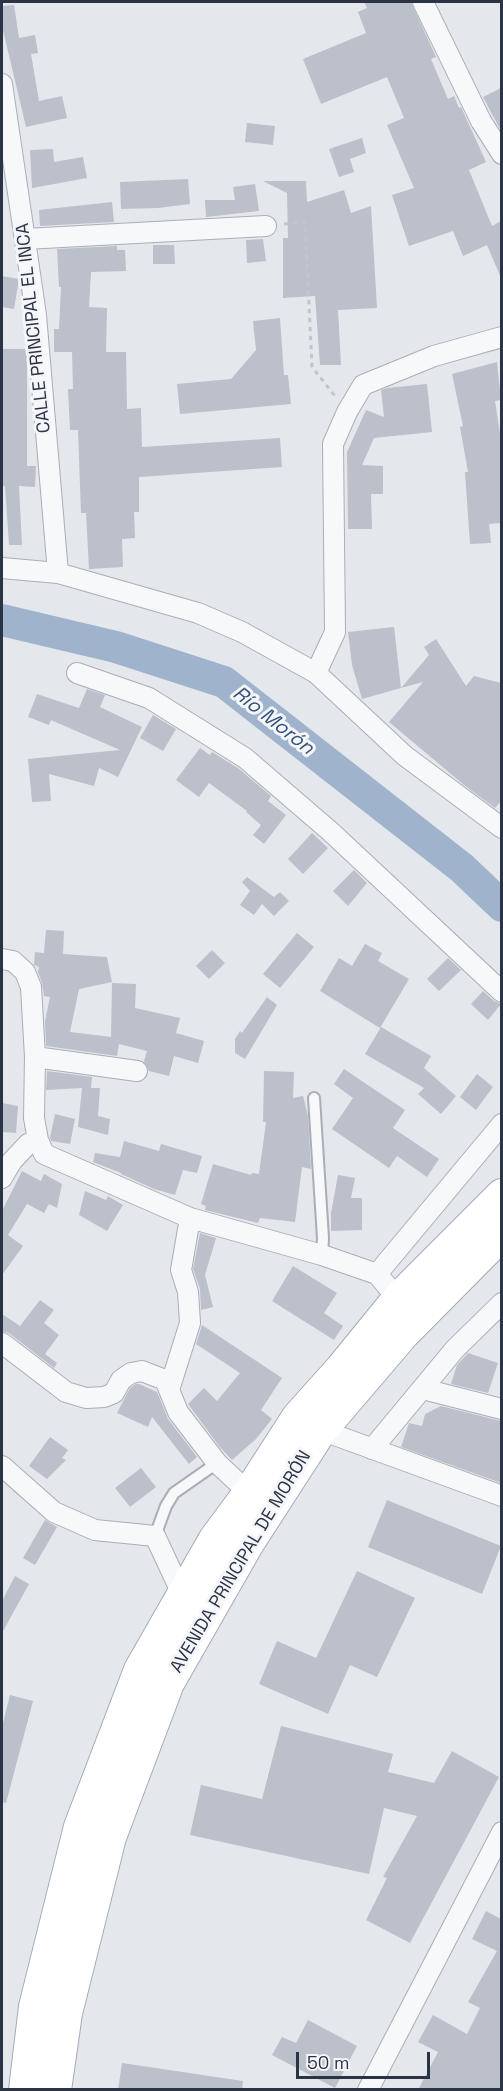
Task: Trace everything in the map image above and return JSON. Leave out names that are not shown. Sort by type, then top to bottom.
[{"type":"main road","name":"AVENIDA PRINCIPAL DE MORÓN","points":[[25,2090],[35,2007],[80,1827],[140,1670],[215,1539],[249,1493],[298,1417],[398,1299],[501,1195]]},
{"type":"main road","name":"AVENIDA PRINCIPAL DE MORÓN","points":[[55,2090],[66,2013],[110,1837],[168,1683],[248,1543],[321,1430],[403,1334],[501,1234]]},
{"type":"street","points":[[423,2],[481,121],[501,154]]},
{"type":"street","name":"CALLE PRINCIPAL EL INCA","points":[[2,84],[36,315],[58,573]]},
{"type":"street","points":[[25,239],[266,226]]},
{"type":"street","points":[[316,673],[335,632],[333,444],[347,412],[363,385],[434,356],[501,337]]},
{"type":"street","points":[[2,568],[58,573],[198,613],[242,633],[316,673],[405,756],[501,828]]},
{"type":"street","points":[[77,673],[149,698],[245,758],[331,832],[501,992]]},
{"type":"street","points":[[2,959],[13,961],[26,972],[31,987],[35,1057],[34,1118],[38,1140],[44,1154],[190,1218],[322,1255],[377,1274],[398,1299]]},
{"type":"street","points":[[35,1057],[137,1071]]},
{"type":"street","points":[[377,1274],[501,1124]]},
{"type":"street","points":[[2,1178],[12,1161],[28,1143],[38,1140]]},
{"type":"street","points":[[169,1390],[190,1323],[188,1292],[181,1270],[190,1218]]},
{"type":"street","points":[[372,1449],[455,1349],[501,1303]]},
{"type":"street","points":[[2,1343],[66,1392],[86,1398],[104,1397],[114,1393],[121,1380],[132,1373],[142,1371],[165,1380],[178,1412],[217,1463],[249,1493]]},
{"type":"street","points":[[423,1389],[501,1409]]},
{"type":"street","points":[[321,1430],[501,1496]]},
{"type":"street","points":[[2,1466],[54,1512],[95,1530],[155,1536],[183,1596]]},
{"type":"street","points":[[368,2090],[501,1832]]},
{"type":"lane","points":[[314,1098],[323,1238],[322,1255]]},
{"type":"lane","points":[[155,1536],[166,1506],[174,1494],[217,1463]]},
{"type":"path","points":[[305,222],[312,367],[347,412]]},
{"type":"building","points":[[364,2],[411,2],[436,57],[431,59],[448,99],[454,96],[459,108],[461,107],[486,162],[469,170],[492,226],[501,221],[501,278],[487,245],[463,256],[453,231],[409,246],[392,195],[414,188],[387,125],[404,118],[387,77],[321,104],[303,59],[366,33],[358,12],[367,8]]},
{"type":"building","points":[[14,5],[19,38],[35,35],[38,53],[31,54],[39,101],[62,96],[67,118],[26,127],[2,26],[2,6]]},
{"type":"building","points":[[501,88],[501,131],[483,97]]},
{"type":"building","points":[[247,123],[275,126],[273,145],[245,142]]},
{"type":"building","points":[[362,138],[366,153],[350,159],[354,172],[339,177],[329,149]]},
{"type":"building","points":[[53,149],[54,162],[83,157],[87,178],[32,188],[30,150]]},
{"type":"building","points":[[188,179],[190,204],[121,209],[120,182]]},
{"type":"building","points":[[263,181],[306,181],[307,202],[344,190],[351,213],[371,206],[377,308],[338,310],[341,365],[320,365],[315,296],[283,298],[283,238],[288,238],[287,193]]},
{"type":"building","points":[[255,184],[259,211],[206,217],[205,200],[235,200],[233,187]]},
{"type":"building","points":[[112,202],[114,222],[40,226],[39,210]]},
{"type":"building","points":[[263,239],[266,261],[247,263],[246,240]]},
{"type":"building","points":[[153,245],[174,245],[175,264],[153,264]]},
{"type":"building","points":[[117,246],[117,250],[125,250],[126,271],[91,272],[89,307],[107,308],[106,352],[126,352],[127,409],[141,408],[142,447],[280,438],[282,467],[139,477],[139,512],[134,512],[135,538],[122,539],[123,567],[89,569],[86,513],[81,513],[78,430],[70,430],[68,389],[73,389],[72,352],[54,352],[54,329],[59,329],[61,287],[59,287],[57,249]]},
{"type":"building","points":[[2,276],[19,279],[14,309],[2,307]]},
{"type":"building","points":[[280,318],[284,375],[288,375],[291,404],[180,414],[177,384],[231,379],[256,350],[253,321]]},
{"type":"building","points":[[2,349],[27,349],[27,466],[36,466],[35,487],[19,486],[22,545],[9,545],[5,486],[2,486]]},
{"type":"building","points":[[497,362],[501,400],[495,401],[501,440],[501,523],[489,524],[491,543],[470,544],[465,472],[468,472],[460,427],[463,426],[452,374]]},
{"type":"building","points":[[427,384],[432,432],[374,438],[362,465],[383,466],[383,494],[371,494],[372,529],[348,529],[347,452],[366,410],[384,417],[381,390]]},
{"type":"building","points":[[394,627],[401,688],[362,699],[352,665],[348,632]]},
{"type":"building","points":[[436,639],[466,686],[474,676],[501,683],[501,801],[495,808],[389,722],[423,682],[401,688],[429,655],[424,647]]},
{"type":"building","points":[[87,689],[105,695],[100,707],[142,727],[118,777],[99,768],[94,786],[49,774],[51,801],[32,802],[28,759],[120,750],[51,720],[49,725],[28,717],[37,694],[79,708]]},
{"type":"building","points":[[153,715],[176,729],[163,751],[140,738]]},
{"type":"building","points":[[200,748],[210,755],[212,752],[238,768],[271,796],[268,801],[286,815],[264,844],[253,835],[261,825],[247,811],[209,783],[199,797],[176,780]]},
{"type":"building","points":[[312,833],[328,848],[303,874],[288,859]]},
{"type":"building","points":[[354,870],[367,883],[348,906],[333,891]]},
{"type":"building","points":[[247,877],[274,897],[280,892],[289,901],[274,916],[262,904],[254,915],[240,905],[250,891],[242,882]]},
{"type":"building","points":[[46,930],[64,931],[63,954],[107,957],[112,982],[79,989],[70,1032],[111,1037],[112,983],[136,984],[135,1008],[180,1018],[176,1033],[204,1041],[198,1063],[174,1056],[169,1076],[149,1071],[144,1061],[147,1051],[119,1044],[117,1056],[46,1046],[45,1021],[50,997],[44,996],[38,972],[39,967],[34,965],[35,952],[44,953]]},
{"type":"building","points":[[297,933],[314,947],[280,988],[263,974]]},
{"type":"building","points":[[365,944],[382,953],[378,961],[409,979],[380,1028],[320,991],[339,958],[352,966]]},
{"type":"building","points":[[212,950],[225,963],[209,979],[196,966]]},
{"type":"building","points":[[448,958],[461,970],[439,991],[427,979]]},
{"type":"building","points":[[483,991],[501,1004],[488,1020],[471,1004]]},
{"type":"building","points":[[267,997],[277,1005],[245,1059],[235,1053],[235,1039],[240,1031],[242,1033]]},
{"type":"building","points":[[381,1027],[431,1056],[424,1068],[456,1096],[441,1114],[418,1094],[424,1088],[365,1054]]},
{"type":"building","points":[[344,1069],[405,1110],[393,1128],[439,1159],[427,1177],[397,1156],[389,1168],[332,1129],[353,1098],[334,1084]]},
{"type":"building","points":[[47,1071],[92,1077],[91,1088],[100,1088],[98,1116],[110,1119],[108,1135],[78,1127],[82,1088],[46,1090]]},
{"type":"building","points":[[264,1071],[294,1072],[293,1098],[303,1096],[308,1116],[311,1169],[302,1167],[295,1222],[260,1218],[258,1223],[205,1210],[206,1206],[201,1204],[213,1164],[251,1175],[252,1173],[259,1174],[266,1122],[263,1122]]},
{"type":"building","points":[[477,1074],[493,1087],[476,1110],[460,1097]]},
{"type":"building","points":[[2,1103],[18,1106],[16,1133],[2,1132]]},
{"type":"building","points":[[55,1114],[75,1119],[70,1144],[51,1141]]},
{"type":"building","points":[[124,1141],[159,1151],[161,1144],[202,1156],[197,1173],[183,1170],[175,1195],[154,1189],[93,1162],[95,1153],[120,1157]]},
{"type":"building","points":[[22,1171],[41,1181],[44,1174],[62,1184],[57,1208],[49,1204],[44,1213],[27,1204],[8,1235],[23,1246],[2,1275],[2,1211]]},
{"type":"building","points":[[338,1175],[355,1178],[351,1198],[362,1198],[362,1230],[331,1231],[331,1213]]},
{"type":"building","points":[[85,1191],[106,1200],[108,1196],[123,1205],[107,1231],[79,1215]]},
{"type":"building","points":[[200,1233],[216,1238],[205,1275],[213,1307],[201,1310],[200,1289],[193,1269]]},
{"type":"building","points":[[293,1266],[337,1293],[324,1313],[343,1326],[334,1340],[272,1301]]},
{"type":"building","points":[[40,1300],[54,1310],[44,1323],[59,1335],[45,1354],[57,1363],[54,1368],[9,1333],[2,1331],[2,1314],[20,1326]]},
{"type":"building","points":[[202,1325],[282,1378],[261,1410],[272,1419],[256,1439],[232,1460],[188,1404],[204,1388],[217,1401],[240,1373],[196,1344]]},
{"type":"building","points":[[468,1353],[498,1363],[488,1393],[451,1384],[457,1365]]},
{"type":"building","points":[[136,1384],[157,1392],[168,1419],[197,1457],[189,1464],[152,1417],[148,1427],[117,1413],[130,1388]]},
{"type":"building","points":[[441,1406],[501,1421],[501,1483],[401,1447],[409,1423],[422,1426],[425,1414]]},
{"type":"building","points":[[50,1437],[68,1450],[62,1458],[66,1460],[47,1479],[29,1466]]},
{"type":"building","points":[[141,1468],[156,1487],[130,1507],[115,1488]]},
{"type":"building","points":[[387,1500],[501,1546],[482,1594],[368,1547]]},
{"type":"building","points":[[45,1520],[57,1527],[35,1565],[23,1558]]},
{"type":"building","points":[[357,1571],[415,1598],[377,1677],[350,1665],[328,1714],[259,1684],[277,1641],[316,1658]]},
{"type":"building","points":[[15,1576],[29,1584],[2,1633],[2,1601]]},
{"type":"building","points":[[10,1695],[33,1701],[6,1803],[2,1802],[2,1727]]},
{"type":"building","points":[[281,1726],[393,1754],[388,1772],[434,1783],[452,1751],[499,1777],[410,1943],[366,1920],[387,1878],[383,1877],[417,1816],[384,1808],[369,1874],[190,1835],[201,1785],[262,1799]]},
{"type":"building","points":[[486,1911],[501,1919],[501,2090],[418,2090],[438,2052],[418,2042],[433,2015],[467,2034],[480,2008],[468,2002],[497,1951],[472,1939]]},
{"type":"building","points":[[308,2020],[357,2046],[335,2088],[272,2055],[282,2037],[296,2043]]},
{"type":"building","points":[[122,2063],[243,2081],[242,2090],[118,2090]]},
{"type":"waterway","name":"Río Morón","points":[[2,620],[116,647],[224,682],[462,868],[502,906]]}]
